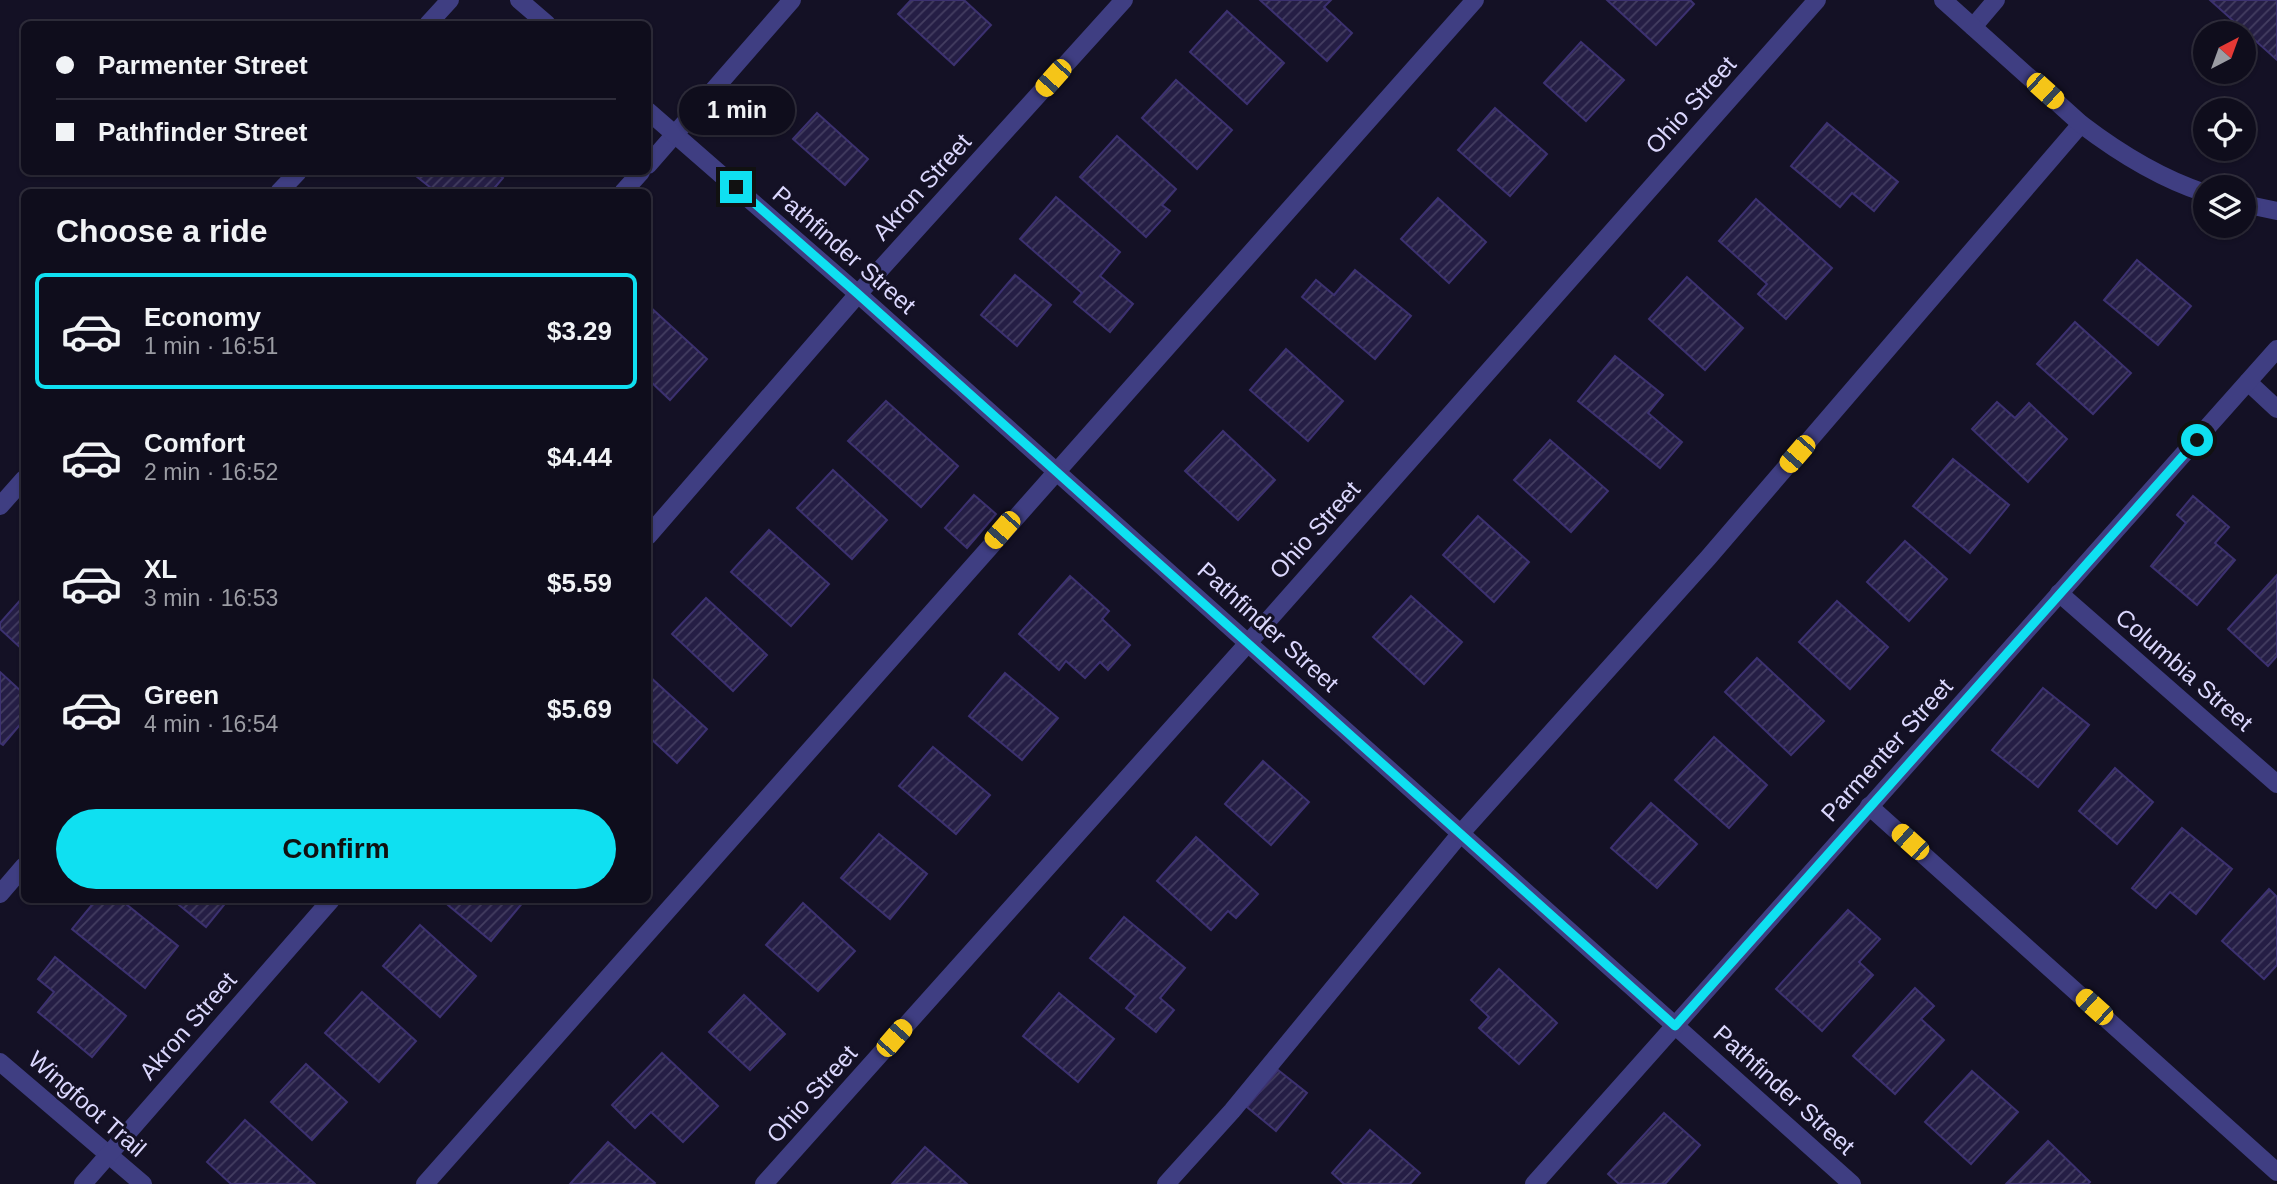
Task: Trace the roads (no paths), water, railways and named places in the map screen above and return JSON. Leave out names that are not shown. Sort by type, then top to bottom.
[{"type":"street","points":[[431,21],[450,0]]},
{"type":"street","points":[[519,0],[544,21]]},
{"type":"street","points":[[651,161],[792,0]]},
{"type":"street","name":"Akron Street","points":[[651,533],[858,294],[1124,0]]},
{"type":"street","points":[[425,1184],[1475,0]]},
{"type":"street","name":"Ohio Street","points":[[764,1184],[1249,642],[1817,0]]},
{"type":"street","points":[[1943,0],[2081,124],[2126,157],[2193,188]]},
{"type":"street","points":[[1973,27],[1996,0]]},
{"type":"street","name":"Pathfinder Street","points":[[651,114],[1249,642],[1852,1184]]},
{"type":"street","points":[[1166,1184],[1232,1111],[1461,833],[1708,558],[2081,124]]},
{"type":"street","points":[[282,189],[295,175]]},
{"type":"street","points":[[626,189],[638,175]]},
{"type":"street","points":[[2256,207],[2277,211]]},
{"type":"street","name":"Parmenter Street","points":[[1534,1184],[2277,349]]},
{"type":"street","points":[[2248,382],[2277,409]]},
{"type":"street","points":[[0,506],[21,482]]},
{"type":"street","name":"Columbia Street","points":[[2059,593],[2277,784]]},
{"type":"street","points":[[1869,806],[2277,1172]]},
{"type":"street","points":[[0,894],[21,870]]},
{"type":"street","name":"Akron Street","points":[[83,1184],[328,903]]},
{"type":"street","name":"Wingfoot Trail","points":[[0,1062],[143,1184]]}]
